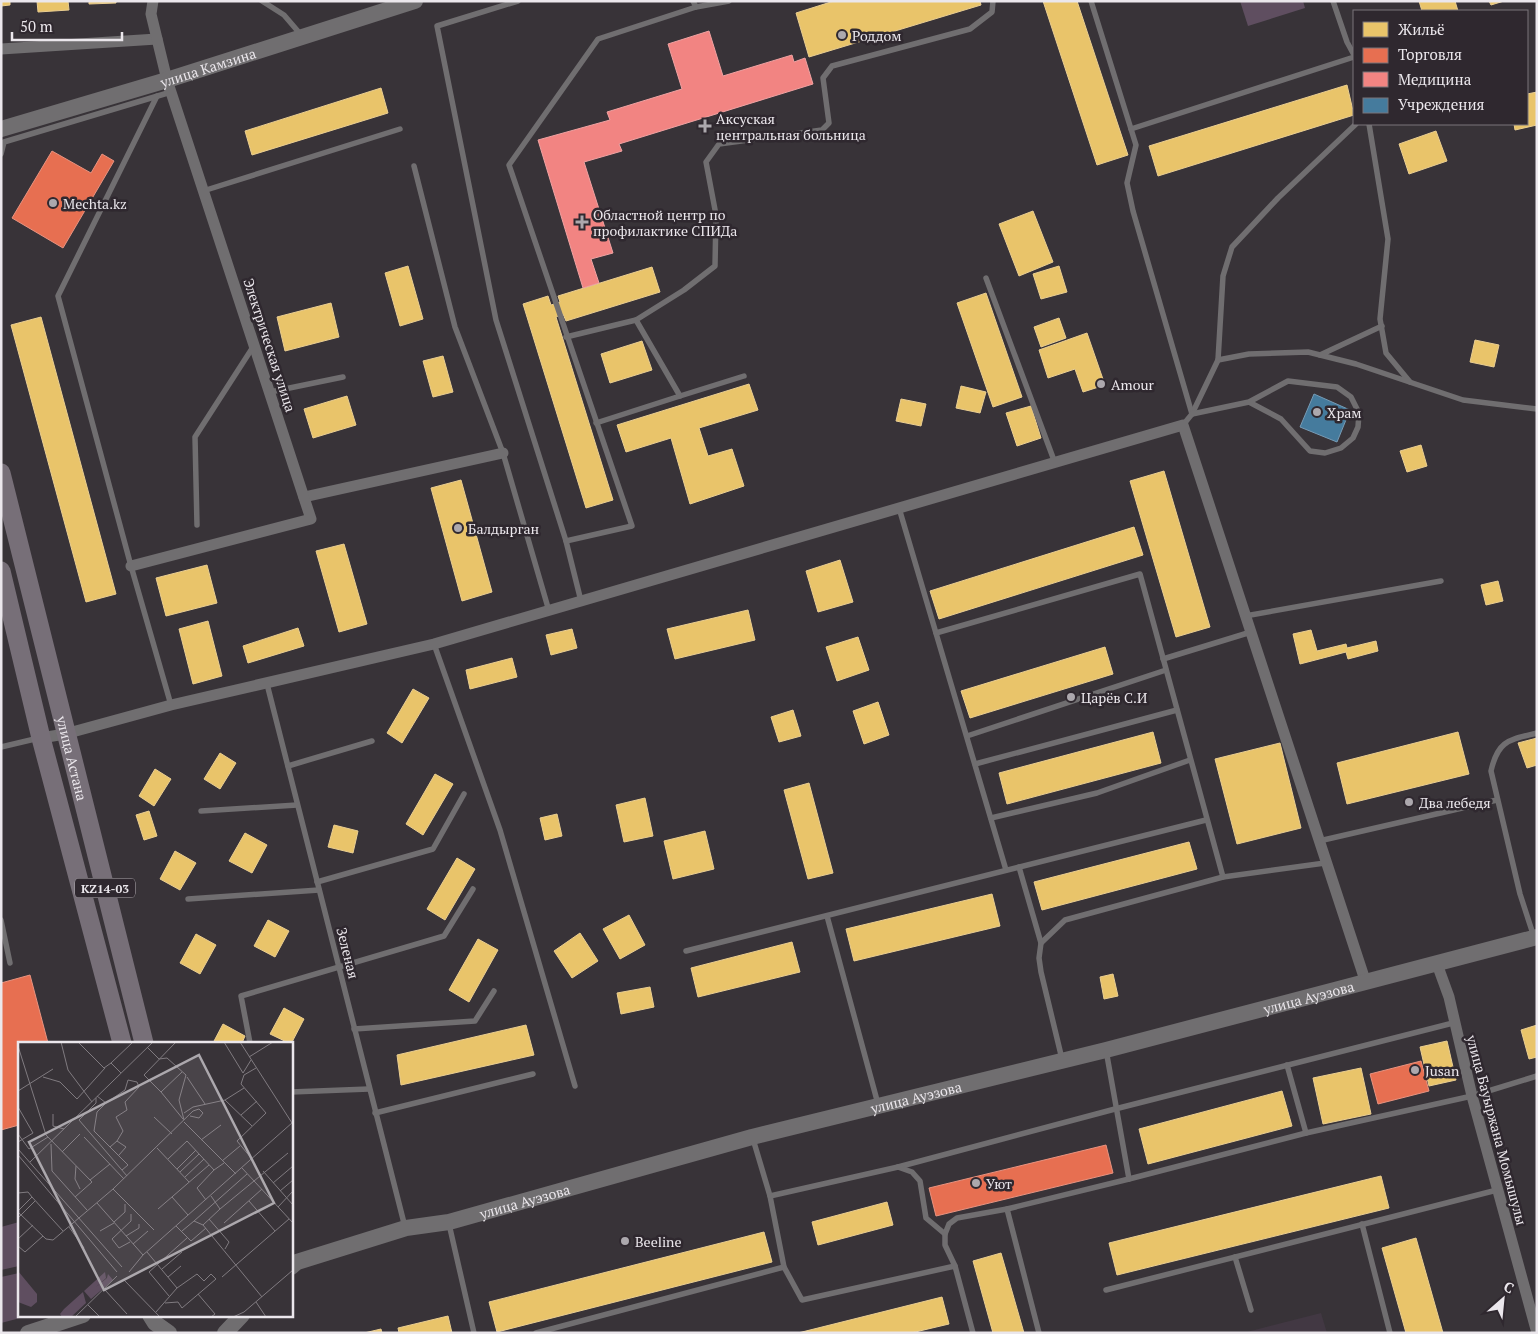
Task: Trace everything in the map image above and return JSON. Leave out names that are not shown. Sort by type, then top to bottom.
[{"type":"main road","name":"улица Астана","points":[[1,472],[65,734],[144,1042]]},
{"type":"main road","name":"улица Астана","points":[[1,571],[41,738],[122,1042]]},
{"type":"street","name":"Электрическая улица","points":[[131,566],[311,519],[169,86],[151,14],[153,1]]},
{"type":"street","name":"улица Камзина","points":[[1,129],[169,86],[303,37],[415,1]]},
{"type":"street","points":[[1,49],[157,40]]},
{"type":"street","points":[[41,738],[65,734],[171,705],[434,644],[1183,425],[1320,841],[1325,863],[1366,982]]},
{"type":"street","points":[[304,498],[503,453]]},
{"type":"street","name":"улица Ауэзова","points":[[293,1264],[406,1228],[449,1222],[752,1137],[1106,1050],[1536,937]]},
{"type":"street","name":"улица Бауыржана Момышулы","points":[[1437,964],[1449,997],[1472,1096],[1537,1333]]},
{"type":"street","points":[[28,1333],[81,1316]]},
{"type":"street","points":[[227,1332],[241,1316]]},
{"type":"street","points":[[153,1319],[169,1333]]},
{"type":"lane","points":[[262,1],[284,15],[303,37]]},
{"type":"lane","points":[[518,1],[437,26],[496,320],[566,541],[582,601]]},
{"type":"lane","points":[[566,541],[632,526],[566,337],[509,165],[598,39],[694,4],[729,1]]},
{"type":"lane","points":[[566,337],[636,320],[684,290],[715,266],[716,215],[706,162],[719,144],[822,130],[829,122],[823,78],[832,66],[970,29],[992,12],[993,1]]},
{"type":"lane","points":[[1091,1],[1136,145],[1127,183],[1133,211],[1192,414]]},
{"type":"lane","points":[[1334,1],[1347,42],[1353,54]]},
{"type":"lane","points":[[1131,129],[1353,56]]},
{"type":"lane","points":[[1,154],[4,142],[157,96],[169,86]]},
{"type":"lane","points":[[157,96],[58,296],[131,566],[171,705]]},
{"type":"lane","points":[[1183,425],[1192,414],[1218,360],[1223,276],[1232,247],[1278,198],[1355,125]]},
{"type":"lane","points":[[1369,125],[1388,239],[1380,319],[1386,353],[1411,383]]},
{"type":"lane","points":[[204,191],[400,129]]},
{"type":"lane","points":[[414,166],[455,327],[503,453],[549,610]]},
{"type":"lane","points":[[986,278],[1055,463]]},
{"type":"lane","points":[[636,320],[680,396]]},
{"type":"lane","points":[[1320,355],[1382,326]]},
{"type":"lane","points":[[197,525],[195,437],[254,345]]},
{"type":"lane","points":[[1218,360],[1249,354],[1308,352],[1356,364],[1463,400],[1537,409]]},
{"type":"lane","points":[[596,423],[744,376]]},
{"type":"lane","points":[[270,392],[343,377]]},
{"type":"lane","points":[[1192,414],[1249,402],[1288,381],[1338,387],[1351,397],[1358,413],[1358,428],[1353,438],[1341,448],[1325,453],[1310,451],[1280,419],[1249,402]]},
{"type":"lane","points":[[899,508],[1006,870]]},
{"type":"lane","points":[[936,633],[1140,574],[1223,877]]},
{"type":"lane","points":[[1245,616],[1441,581]]},
{"type":"lane","points":[[1163,659],[1251,632]]},
{"type":"lane","points":[[434,644],[500,830],[575,1086]]},
{"type":"lane","points":[[967,736],[1166,670]]},
{"type":"lane","name":"Зеленая","points":[[267,684],[406,1228]]},
{"type":"lane","points":[[975,764],[1177,710]]},
{"type":"lane","points":[[1536,937],[1520,894],[1491,771],[1495,754],[1507,741],[1537,733]]},
{"type":"lane","points":[[1,747],[41,738]]},
{"type":"lane","points":[[288,766],[372,741]]},
{"type":"lane","points":[[991,818],[1097,793],[1190,760]]},
{"type":"lane","points":[[317,882],[433,849],[464,794]]},
{"type":"lane","points":[[1320,841],[1497,800]]},
{"type":"lane","points":[[201,811],[297,805]]},
{"type":"lane","points":[[686,951],[1206,820]]},
{"type":"lane","points":[[1041,943],[1065,920],[1223,877],[1325,863]]},
{"type":"lane","points":[[1019,867],[1041,943],[1038,958],[1062,1061]]},
{"type":"lane","points":[[250,1042],[241,996],[444,936],[473,889]]},
{"type":"lane","points":[[188,899],[319,890]]},
{"type":"lane","points":[[827,916],[878,1106]]},
{"type":"lane","points":[[1,920],[10,964]]},
{"type":"lane","points":[[354,1029],[475,1021],[494,991]]},
{"type":"lane","points":[[770,1196],[898,1167],[1115,1109],[1454,1023]]},
{"type":"lane","points":[[1106,1050],[1128,1179]]},
{"type":"lane","points":[[1287,1065],[1306,1133]]},
{"type":"lane","points":[[376,1113],[533,1074]]},
{"type":"lane","points":[[973,1333],[955,1266],[945,1245],[945,1234],[949,1224],[957,1218],[1007,1209],[1306,1133],[1472,1096],[1537,1076]]},
{"type":"lane","points":[[292,1092],[369,1089]]},
{"type":"lane","points":[[752,1137],[770,1196],[784,1268],[802,1300],[955,1266]]},
{"type":"lane","points":[[898,1167],[912,1172],[920,1181],[926,1218],[945,1234]]},
{"type":"lane","points":[[1106,1290],[1498,1190]]},
{"type":"lane","points":[[1007,1209],[1039,1333]]},
{"type":"lane","points":[[449,1222],[474,1333]]},
{"type":"lane","points":[[1362,1224],[1390,1333]]},
{"type":"lane","points":[[1235,1257],[1251,1310]]},
{"type":"lane","points":[[536,1333],[784,1268]]},
{"type":"shaded area","points":[[1240,1],[1303,1],[1305,8],[1248,26]]},
{"type":"shaded area","points":[[18,1222],[18,1266],[1,1270],[1,1227]]},
{"type":"shaded area","points":[[18,1273],[18,1316],[28,1316],[1,1323],[1,1277]]},
{"type":"shaded area","points":[[1321,1313],[1327,1333],[1243,1333]]},
{"type":"building: Жильё","points":[[1,1],[10,1],[10,5],[1,6]]},
{"type":"building: Жильё","points":[[37,1],[68,1],[69,10],[38,12]]},
{"type":"building: Жильё","points":[[89,1],[116,1],[116,3],[89,4]]},
{"type":"building: Жильё","name":"Роддом","points":[[834,1],[980,1],[981,5],[809,57],[796,13]]},
{"type":"building: Жильё","points":[[1043,1],[1077,1],[1128,155],[1097,165]]},
{"type":"building: Жильё","points":[[1419,1],[1455,1],[1458,10],[1422,10]]},
{"type":"building: Жильё","points":[[1489,1],[1504,1],[1491,5]]},
{"type":"building: Жильё","points":[[1347,85],[1353,115],[1158,176],[1149,146]]},
{"type":"building: Жильё","points":[[381,88],[388,113],[252,155],[245,131]]},
{"type":"building: Жильё","points":[[1537,92],[1537,125],[1515,130],[1514,125],[1528,125],[1528,94]]},
{"type":"building: Жильё","points":[[1436,131],[1447,161],[1409,174],[1399,144]]},
{"type":"building: Жильё","points":[[1033,211],[1053,262],[1019,276],[999,224]]},
{"type":"building: Жильё","points":[[408,266],[423,319],[400,326],[385,273]]},
{"type":"building: Жильё","points":[[1059,266],[1067,292],[1041,299],[1033,274]]},
{"type":"building: Жильё","points":[[652,267],[660,292],[566,321],[563,314],[556,317],[613,500],[586,508],[523,304],[548,296],[551,305],[560,302],[558,296]]},
{"type":"building: Жильё","points":[[986,293],[1022,397],[993,407],[957,303]]},
{"type":"building: Жильё","points":[[331,303],[339,337],[285,351],[277,317]]},
{"type":"building: Жильё","points":[[41,317],[116,594],[86,602],[11,325]]},
{"type":"building: Жильё","points":[[1059,318],[1066,338],[1041,347],[1034,327]]},
{"type":"building: Жильё","points":[[1087,333],[1105,385],[1083,392],[1075,369],[1048,378],[1039,350]]},
{"type":"building: Жильё","points":[[1475,340],[1499,345],[1494,367],[1470,362]]},
{"type":"building: Жильё","points":[[642,341],[652,370],[610,383],[601,354]]},
{"type":"building: Жильё","points":[[443,356],[453,392],[433,397],[423,361]]},
{"type":"building: Жильё","points":[[749,384],[758,410],[699,428],[708,456],[732,449],[744,486],[690,504],[671,438],[626,452],[617,425]]},
{"type":"building: Жильё","points":[[961,386],[986,392],[980,413],[956,408]]},
{"type":"building: Жильё","points":[[347,396],[356,425],[313,438],[304,409]]},
{"type":"building: Жильё","points":[[901,399],[926,404],[921,426],[896,421]]},
{"type":"building: Жильё","points":[[1031,406],[1041,438],[1017,446],[1006,413]]},
{"type":"building: Жильё","points":[[1421,445],[1427,466],[1407,472],[1400,451]]},
{"type":"building: Жильё","points":[[1164,471],[1210,627],[1176,637],[1130,481]]},
{"type":"building: Жильё","name":"Балдырган","points":[[461,480],[492,592],[462,601],[431,488]]},
{"type":"building: Жильё","points":[[1134,527],[1143,555],[939,619],[930,591]]},
{"type":"building: Жильё","points":[[344,544],[367,624],[339,632],[316,551]]},
{"type":"building: Жильё","points":[[840,560],[853,602],[818,612],[806,571]]},
{"type":"building: Жильё","points":[[207,565],[217,603],[166,616],[156,578]]},
{"type":"building: Жильё","points":[[1498,581],[1503,601],[1486,605],[1481,585]]},
{"type":"building: Жильё","points":[[748,610],[755,640],[675,659],[667,629]]},
{"type":"building: Жильё","points":[[208,621],[222,676],[193,684],[179,629]]},
{"type":"building: Жильё","points":[[298,628],[304,646],[248,663],[243,646]]},
{"type":"building: Жильё","points":[[572,629],[577,648],[551,655],[546,635]]},
{"type":"building: Жильё","points":[[1311,630],[1317,651],[1346,644],[1347,648],[1376,641],[1378,651],[1348,659],[1346,652],[1300,664],[1293,634]]},
{"type":"building: Жильё","points":[[858,637],[869,670],[837,681],[826,647]]},
{"type":"building: Жильё","points":[[1105,647],[1113,674],[970,718],[961,691]]},
{"type":"building: Жильё","points":[[512,658],[517,677],[470,689],[466,670]]},
{"type":"building: Жильё","points":[[413,689],[429,698],[402,743],[387,733]]},
{"type":"building: Жильё","points":[[878,702],[889,735],[864,744],[853,711]]},
{"type":"building: Жильё","points":[[793,710],[801,736],[779,742],[771,717]]},
{"type":"building: Жильё","points":[[1153,732],[1161,763],[1007,804],[999,773]]},
{"type":"building: Жильё","points":[[1458,732],[1469,774],[1347,804],[1337,763]]},
{"type":"building: Жильё","points":[[1537,738],[1537,765],[1527,768],[1518,743]]},
{"type":"building: Жильё","points":[[1280,743],[1301,828],[1237,844],[1215,759]]},
{"type":"building: Жильё","points":[[220,753],[236,763],[220,789],[204,779]]},
{"type":"building: Жильё","points":[[155,769],[171,779],[154,806],[139,796]]},
{"type":"building: Жильё","points":[[435,774],[453,784],[423,835],[406,824]]},
{"type":"building: Жильё","points":[[809,783],[833,873],[808,879],[784,790]]},
{"type":"building: Жильё","points":[[645,798],[653,836],[624,842],[616,805]]},
{"type":"building: Жильё","points":[[149,811],[157,836],[144,840],[136,815]]},
{"type":"building: Жильё","points":[[557,814],[562,836],[545,840],[540,818]]},
{"type":"building: Жильё","points":[[334,825],[358,831],[353,853],[328,847]]},
{"type":"building: Жильё","points":[[705,831],[714,869],[673,879],[664,841]]},
{"type":"building: Жильё","points":[[245,833],[267,845],[252,873],[229,861]]},
{"type":"building: Жильё","points":[[1189,842],[1197,869],[1042,910],[1034,882]]},
{"type":"building: Жильё","points":[[175,851],[196,863],[180,890],[160,879]]},
{"type":"building: Жильё","points":[[457,858],[475,869],[445,920],[427,909]]},
{"type":"building: Жильё","points":[[992,894],[1000,926],[854,961],[846,929]]},
{"type":"building: Жильё","points":[[629,915],[645,945],[620,959],[603,929]]},
{"type":"building: Жильё","points":[[268,920],[289,931],[275,957],[254,946]]},
{"type":"building: Жильё","points":[[580,933],[598,961],[572,978],[554,951]]},
{"type":"building: Жильё","points":[[196,934],[216,945],[200,974],[180,963]]},
{"type":"building: Жильё","points":[[478,939],[498,950],[469,1002],[449,990]]},
{"type":"building: Жильё","points":[[792,942],[800,972],[698,997],[691,968]]},
{"type":"building: Жильё","points":[[1113,974],[1118,996],[1104,999],[1100,977]]},
{"type":"building: Жильё","points":[[650,987],[654,1007],[621,1014],[617,993]]},
{"type":"building: Жильё","points":[[284,1008],[304,1019],[292,1042],[287,1042],[270,1034]]},
{"type":"building: Жильё","points":[[223,1024],[245,1036],[242,1042],[214,1042]]},
{"type":"building: Жильё","points":[[526,1025],[534,1055],[401,1085],[397,1055]]},
{"type":"building: Жильё","points":[[1537,1025],[1537,1057],[1529,1059],[1521,1030]]},
{"type":"building: Жильё","points":[[1447,1041],[1456,1080],[1429,1086],[1420,1047]]},
{"type":"building: Жильё","points":[[1361,1068],[1371,1114],[1323,1124],[1313,1078]]},
{"type":"building: Жильё","points":[[1282,1091],[1292,1126],[1148,1164],[1139,1129]]},
{"type":"building: Жильё","points":[[1381,1176],[1389,1208],[1117,1275],[1109,1243]]},
{"type":"building: Жильё","points":[[887,1202],[893,1225],[818,1245],[812,1222]]},
{"type":"building: Жильё","points":[[764,1232],[772,1262],[497,1332],[489,1302]]},
{"type":"building: Жильё","points":[[1416,1238],[1443,1333],[1406,1333],[1382,1248]]},
{"type":"building: Жильё","points":[[1001,1253],[1024,1333],[993,1333],[973,1261]]},
{"type":"building: Жильё","points":[[942,1297],[949,1324],[911,1333],[798,1333]]},
{"type":"building: Жильё","points":[[448,1316],[452,1333],[399,1333],[398,1328]]},
{"type":"building: Жильё","points":[[381,1329],[382,1333],[364,1333]]},
{"type":"building: Торговля","points":[[52,151],[91,173],[102,154],[114,161],[63,248],[12,218]]},
{"type":"building: Торговля","points":[[30,975],[48,1042],[18,1042],[18,1125],[1,1130],[1,983]]},
{"type":"building: Торговля","points":[[1421,1061],[1429,1091],[1378,1104],[1370,1074]]},
{"type":"building: Торговля","points":[[1106,1145],[1113,1173],[936,1216],[929,1188]]},
{"type":"building: Медицина","name":"Аксуская центральная больница","points":[[709,31],[723,76],[792,55],[794,62],[805,58],[813,84],[619,144],[622,151],[584,162],[613,253],[591,259],[599,283],[583,288],[538,140],[610,120],[607,112],[682,89],[668,44]]},
{"type":"building: Учреждения","points":[[1314,394],[1350,410],[1337,442],[1300,427]]},
{"type":"place","name":"Роддом","points":[[842,35]]},
{"type":"place","name":"Аксуская центральная больница","points":[[705,126]]},
{"type":"place","name":"Mechta.kz","points":[[53,203]]},
{"type":"place","name":"Областной центр по профилактике СПИДа","points":[[582,222]]},
{"type":"place","name":"Amour","points":[[1101,384]]},
{"type":"place","name":"Храм","points":[[1317,412]]},
{"type":"place","name":"Балдырган","points":[[458,528]]},
{"type":"place","name":"Царёв С.И","points":[[1071,697]]},
{"type":"place","name":"Два лебедя","points":[[1409,802]]},
{"type":"place","name":"Jusan","points":[[1415,1070]]},
{"type":"place","name":"Уют","points":[[976,1183]]},
{"type":"place","name":"Beeline","points":[[625,1241]]}]
